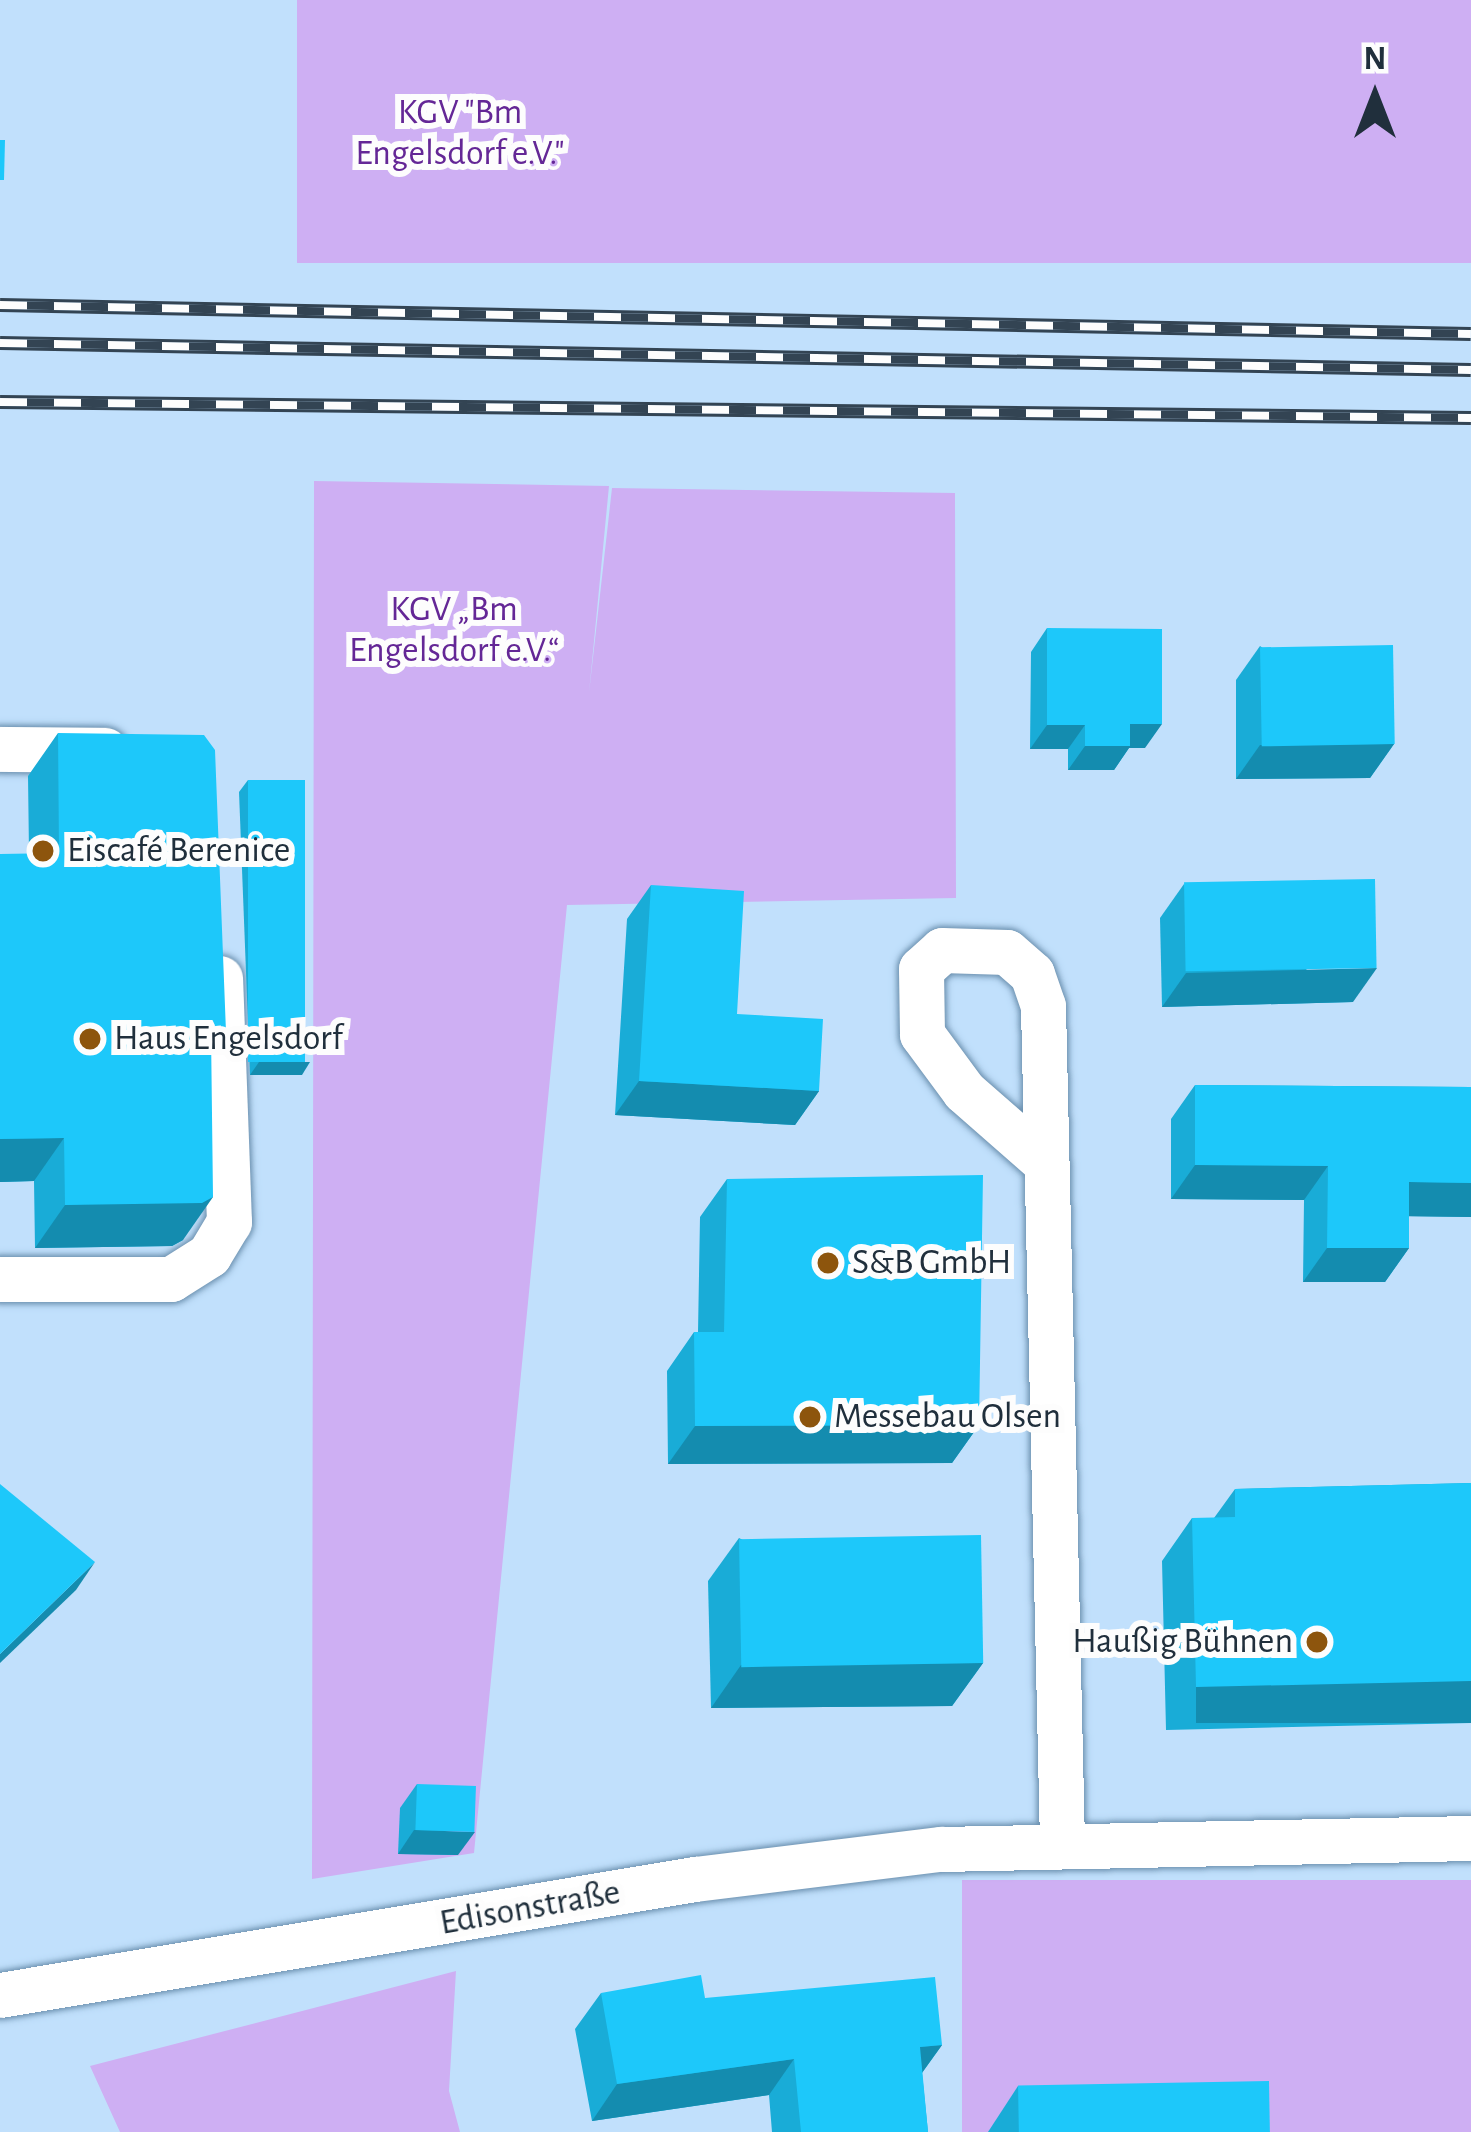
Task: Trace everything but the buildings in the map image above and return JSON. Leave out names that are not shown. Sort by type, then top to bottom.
[{"type":"street","points":[[0,749],[140,750]]},
{"type":"street","points":[[0,1279],[171,1279],[219,1238],[229,1222],[217,922]]},
{"type":"street","points":[[1045,1162],[1062,1845]]},
{"type":"street","name":"Edisonstraße","points":[[0,1995],[695,1879],[941,1849],[1471,1838]]},
{"type":"green space","name":"KGV \"Bm Engelsdorf e.V.\"","points":[[297,0],[1471,0],[1471,263],[297,263]]},
{"type":"green space","name":"KGV „Bm Engelsdorf e.V.“","points":[[314,481],[609,486],[589,693],[612,488],[955,493],[956,898],[567,905],[474,1853],[312,1879]]},
{"type":"green space","points":[[962,1880],[1471,1880],[1471,2132],[962,2132]]},
{"type":"green space","points":[[456,1971],[449,2091],[460,2132],[120,2132],[90,2066]]},
{"type":"railway","points":[[0,305],[1471,334]]},
{"type":"railway","points":[[0,343],[1471,370]]},
{"type":"railway","points":[[0,402],[1471,418]]},
{"type":"place","name":"Eiscafé Berenice","points":[[43,851]]},
{"type":"place","name":"Haus Engelsdorf","points":[[90,1039]]},
{"type":"place","name":"S&B GmbH","points":[[828,1263]]},
{"type":"place","name":"Messebau Olsen","points":[[810,1417]]},
{"type":"place","name":"Haußig Bühnen","points":[[1317,1642]]}]
